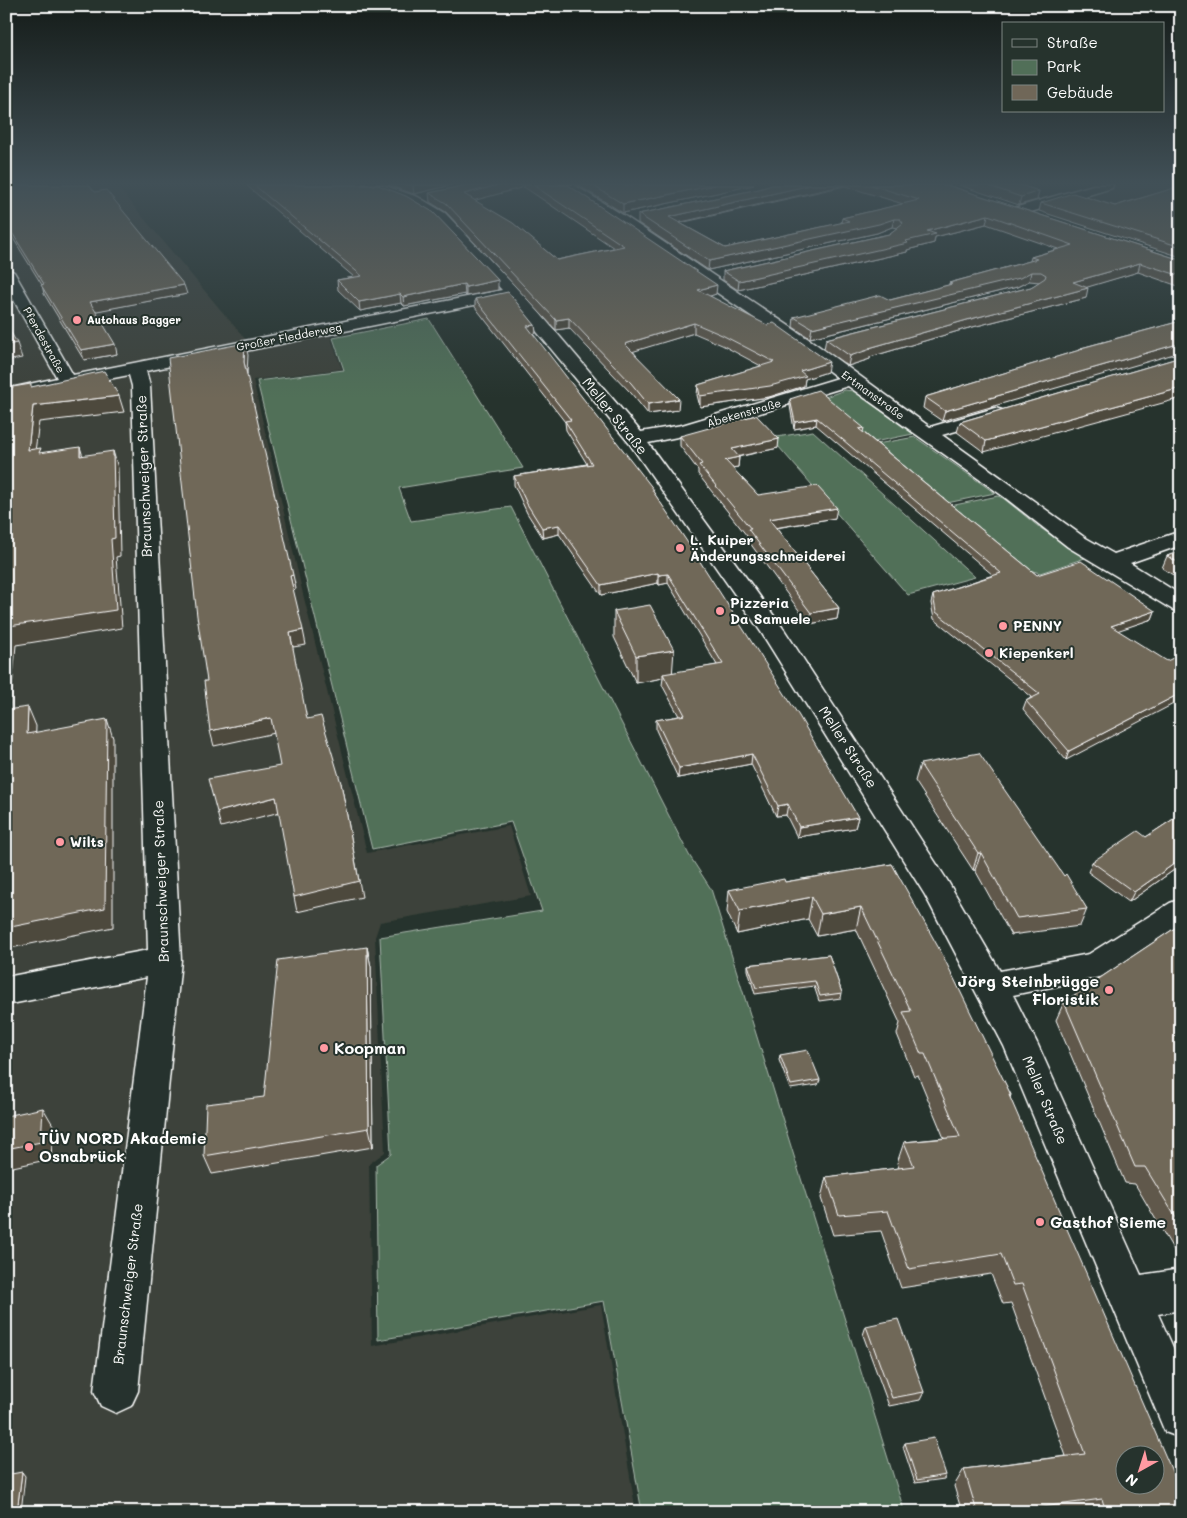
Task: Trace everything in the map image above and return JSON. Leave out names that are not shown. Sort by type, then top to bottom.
[{"type":"street","name":"Meller Straße","points":[[478,256],[513,292],[636,439],[776,636],[916,855],[991,986],[1021,1045],[1181,1416]]},
{"type":"street","name":"Ertmanstraße","points":[[674,256],[807,346],[851,380],[929,433],[1076,542],[1181,605]]},
{"type":"street","name":"Pferdestraße","points":[[6,272],[68,382]]},
{"type":"street","points":[[706,277],[724,274]]},
{"type":"street","name":"Großer Fledderweg","points":[[6,394],[513,292]]},
{"type":"street","points":[[807,346],[826,341]]},
{"type":"street","name":"Braunschweiger Straße","points":[[116,1392],[166,960],[141,396],[136,368]]},
{"type":"street","name":"Abekenstraße","points":[[636,439],[686,430],[851,380]]},
{"type":"street","points":[[929,433],[1012,409]]},
{"type":"street","points":[[1112,562],[1181,537]]},
{"type":"street","points":[[991,986],[1097,966],[1181,911]]},
{"type":"street","points":[[6,990],[166,960]]},
{"type":"street","points":[[1129,1298],[1181,1290]]},
{"type":"shaded area","points":[[6,256],[175,256],[246,340],[323,324],[330,335],[342,369],[253,380],[303,594],[367,853],[509,826],[531,896],[380,922],[375,937],[385,1152],[369,1164],[372,1346],[601,1305],[636,1512],[6,1512]]},
{"type":"green space","points":[[429,319],[523,468],[399,488],[411,521],[511,507],[689,855],[711,889],[904,1510],[642,1512],[604,1301],[378,1340],[376,1165],[391,1154],[380,937],[542,911],[511,822],[372,849],[257,381],[344,370],[333,338]]},
{"type":"green space","points":[[845,390],[854,391],[913,434],[874,442],[822,398]]},
{"type":"green space","points":[[813,431],[975,577],[908,595],[771,438]]},
{"type":"green space","points":[[915,437],[995,493],[947,503],[877,444]]},
{"type":"green space","points":[[998,496],[1085,558],[1040,573],[1025,569],[950,506]]},
{"type":"building","points":[[26,256],[160,256],[184,285],[90,302],[115,344],[81,350],[41,285],[44,284]]},
{"type":"building","points":[[338,256],[475,256],[498,280],[466,287],[464,284],[403,297],[400,294],[359,302],[337,280],[362,276]]},
{"type":"building","points":[[496,256],[552,256],[557,260],[577,256],[674,256],[717,285],[698,290],[767,325],[774,323],[829,362],[800,371],[806,376],[770,386],[700,396],[698,385],[774,362],[694,323],[625,344],[679,399],[648,404],[631,383],[569,318],[556,320]]},
{"type":"building","points":[[701,256],[733,256],[709,261]]},
{"type":"building","points":[[791,256],[851,256],[739,281],[723,271]]},
{"type":"building","points":[[1168,256],[1181,260],[1181,276],[1140,263],[1073,282],[1088,288],[869,348],[871,349],[850,356],[826,339],[1031,287],[1045,278],[1046,275],[1041,272],[1031,272],[1020,278],[812,328],[794,317],[880,295],[890,300],[1037,259],[1031,257]]},
{"type":"building","points":[[508,292],[535,325],[527,326],[654,490],[652,490],[799,716],[858,817],[799,827],[788,804],[778,806],[752,754],[679,768],[656,720],[685,715],[663,674],[723,664],[668,574],[659,575],[658,573],[601,585],[559,525],[542,528],[527,504],[514,476],[592,464],[565,421],[571,420],[475,299]]},
{"type":"building","points":[[1181,321],[1181,343],[945,411],[925,397],[1083,349],[1081,348]]},
{"type":"building","points":[[6,324],[17,343],[6,345]]},
{"type":"building","points":[[245,343],[244,362],[293,575],[290,576],[303,630],[290,633],[307,719],[321,716],[341,783],[359,881],[294,897],[276,797],[217,812],[208,779],[280,766],[271,718],[210,731],[204,681],[207,681],[197,616],[168,358]]},
{"type":"building","points":[[1181,357],[1181,388],[986,441],[960,422]]},
{"type":"building","points":[[104,371],[119,396],[33,406],[28,450],[41,448],[39,453],[80,447],[80,456],[113,451],[115,538],[111,539],[116,610],[9,626],[6,651],[6,388],[31,384],[31,387]]},
{"type":"building","points":[[818,390],[864,428],[859,429],[1037,575],[1081,561],[1155,611],[1111,626],[1167,661],[1181,654],[1181,693],[1069,751],[1026,701],[1040,694],[936,612],[933,595],[1001,573],[817,418],[795,422],[790,399]]},
{"type":"building","points":[[756,415],[779,439],[732,449],[739,457],[725,460],[758,495],[817,486],[837,508],[769,519],[839,608],[811,613],[748,529],[751,529],[699,465],[702,464],[680,436]]},
{"type":"building","points":[[1181,551],[1181,564],[1167,556]]},
{"type":"building","points":[[650,605],[674,650],[636,656],[614,611]]},
{"type":"building","name":"Wilts","points":[[28,707],[27,734],[107,719],[105,908],[6,928],[6,710]]},
{"type":"building","points":[[979,753],[1064,876],[1066,874],[1087,909],[1017,918],[981,853],[978,853],[920,764]]},
{"type":"building","points":[[1181,814],[1181,859],[1134,892],[1092,862],[1138,831],[1146,837]]},
{"type":"building","points":[[892,864],[942,954],[1011,1095],[1009,1095],[1161,1446],[1114,1446],[1114,1496],[1164,1496],[1164,1453],[1181,1492],[1181,1512],[1106,1512],[1102,1499],[1005,1512],[977,1512],[964,1469],[1085,1454],[1022,1284],[1013,1285],[1001,1254],[909,1269],[888,1211],[839,1215],[826,1177],[914,1166],[904,1142],[960,1137],[925,1054],[921,1054],[903,1012],[911,1011],[861,907],[821,914],[812,897],[740,911],[729,890],[784,879],[785,882]]},
{"type":"building","points":[[1181,924],[1181,1226],[1145,1167],[1135,1167],[1064,1002]]},
{"type":"building","name":"Koopman","points":[[367,947],[369,1128],[204,1156],[206,1104],[264,1097],[278,960]]},
{"type":"building","points":[[829,955],[842,993],[820,996],[815,981],[756,988],[748,965]]},
{"type":"building","points":[[808,1050],[820,1080],[791,1085],[780,1055]]},
{"type":"building","points":[[43,1108],[41,1142],[6,1149],[6,1116]]},
{"type":"building","points":[[898,1319],[924,1392],[892,1398],[866,1326]]},
{"type":"building","points":[[934,1438],[946,1475],[917,1480],[905,1443]]},
{"type":"building","points":[[22,1472],[17,1512],[6,1512],[6,1475]]},
{"type":"place","name":"Autohaus Bagger","points":[[77,320]]},
{"type":"place","name":"L. Kuiper Änderungsschneiderei","points":[[680,548]]},
{"type":"place","name":"Pizzeria Da Samuele","points":[[720,611]]},
{"type":"place","name":"PENNY","points":[[1003,626]]},
{"type":"place","name":"Kiepenkerl","points":[[989,653]]},
{"type":"place","name":"Wilts","points":[[60,842]]},
{"type":"place","name":"Jörg Steinbrügge Floristik","points":[[1109,990]]},
{"type":"place","name":"Koopman","points":[[324,1048]]},
{"type":"place","name":"TÜV NORD Akademie Osnabrück","points":[[29,1147]]},
{"type":"place","name":"Gasthof Sieme","points":[[1040,1222]]}]
